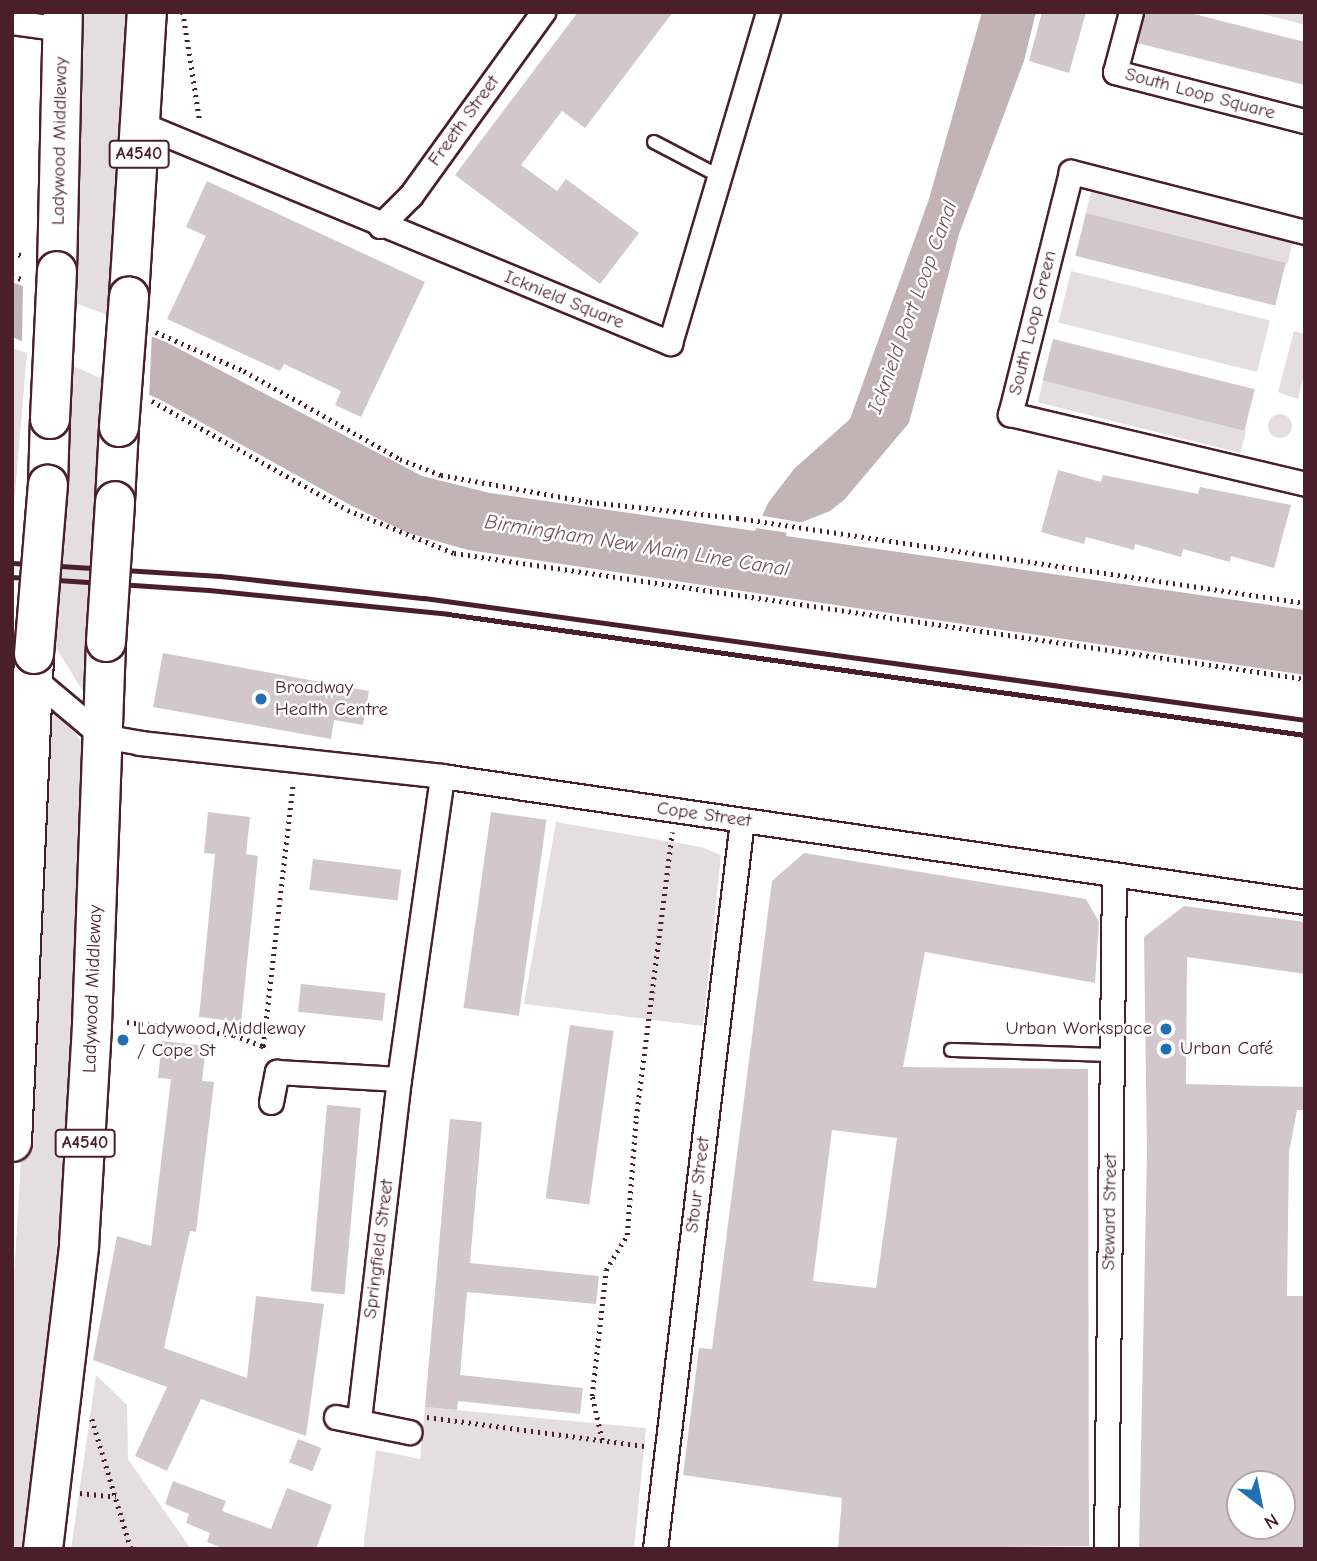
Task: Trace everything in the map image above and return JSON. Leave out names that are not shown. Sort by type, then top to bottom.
[{"type":"highway","name":"A4540","points":[[141,124],[147,12]]},
{"type":"highway","name":"Ladywood Middleway","points":[[33,665],[48,485],[50,419],[38,270],[63,20]]},
{"type":"highway","name":"Ladywood Middleway","points":[[43,1549],[79,1245],[106,642],[141,124]]},
{"type":"highway","points":[[12,1142],[33,665]]},
{"type":"street","name":"Freeth Street","points":[[380,226],[411,195],[544,12]]},
{"type":"street","name":"Icknield Square","points":[[141,124],[206,154],[670,343],[768,12]]},
{"type":"street","name":"South Loop Square","points":[[1131,12],[1115,72],[1305,121]]},
{"type":"street","points":[[12,22],[63,20]]},
{"type":"street","name":"South Loop Green","points":[[1305,232],[1071,172],[1010,414],[1305,484]]},
{"type":"street","points":[[33,665],[102,736]]},
{"type":"street","name":"Cope Street","points":[[102,736],[442,776],[1305,902]]},
{"type":"street","name":"Springfield Street","points":[[359,1419],[399,1079],[442,776]]},
{"type":"street","name":"Stour Street","points":[[655,1549],[743,821]]},
{"type":"street","name":"Steward Street","points":[[1106,1549],[1114,875]]},
{"type":"street","points":[[271,1102],[277,1072],[399,1079]]},
{"type":"street","points":[[335,1417],[359,1419],[409,1432]]},
{"type":"lane","points":[[654,142],[721,177]]},
{"type":"lane","points":[[951,1050],[1112,1055]]},
{"type":"path","points":[[183,12],[206,154]]},
{"type":"path","points":[[12,253],[38,270]]},
{"type":"path","points":[[12,275],[38,270]]},
{"type":"path","points":[[150,330],[244,371],[400,459],[441,475],[590,502],[737,518],[1305,603]]},
{"type":"path","points":[[146,399],[348,510],[454,553],[1305,679]]},
{"type":"path","points":[[277,1072],[263,1046],[295,760]]},
{"type":"path","points":[[602,1440],[593,1384],[606,1270],[627,1236],[636,1118],[675,811]]},
{"type":"path","points":[[127,1024],[234,1035],[263,1046]]},
{"type":"path","points":[[89,1408],[131,1549]]},
{"type":"path","points":[[409,1432],[410,1415],[665,1449]]},
{"type":"shaded area","points":[[81,12],[135,12],[89,701],[53,643]]},
{"type":"shaded area","points":[[1254,12],[1305,12],[1305,25],[1301,24]]},
{"type":"shaded area","points":[[1091,192],[1293,242],[1287,264],[1086,213]]},
{"type":"shaded area","points":[[1071,271],[1270,321],[1257,372],[1058,322]]},
{"type":"shaded area","points":[[1294,331],[1305,334],[1305,370],[1298,399],[1278,392]]},
{"type":"shaded area","points":[[12,348],[27,353],[12,528]]},
{"type":"shaded area","points":[[1043,381],[1246,432],[1240,453],[1038,402]]},
{"type":"shaded area","points":[[1280,414],[1289,417],[1292,426],[1289,435],[1280,438],[1271,435],[1268,426],[1271,417]]},
{"type":"shaded area","points":[[52,705],[87,749],[68,1156],[56,1347],[27,1549],[12,1549],[12,1313],[44,764]]},
{"type":"shaded area","points":[[556,822],[701,847],[721,855],[703,1026],[524,1004]]},
{"type":"shaded area","points":[[96,1375],[127,1405],[128,1459],[191,1549],[71,1549]]},
{"type":"shaded area","points":[[425,1407],[646,1428],[634,1549],[363,1549],[376,1450],[420,1459]]},
{"type":"water","points":[[982,12],[1036,12],[1024,61],[959,234],[909,423],[844,500],[830,511],[787,528],[786,536],[1305,610],[1305,675],[468,550],[408,533],[352,506],[161,400],[12,337],[12,282],[166,342],[422,476],[490,493],[755,531],[768,503],[794,469],[850,419],[929,199]]},
{"type":"pier","points":[[23,283],[152,332],[149,399],[22,344]]},
{"type":"pier","points":[[758,515],[804,523],[790,533],[749,527]]},
{"type":"building","points":[[578,12],[673,12],[585,128],[562,111],[521,165],[557,191],[566,179],[639,233],[600,284],[455,175]]},
{"type":"building","points":[[1042,12],[1086,12],[1069,73],[1029,61]]},
{"type":"building","points":[[1145,12],[1186,12],[1305,42],[1305,85],[1137,43]]},
{"type":"building","points":[[207,181],[425,282],[361,417],[335,405],[341,391],[284,364],[280,371],[167,319],[206,236],[186,227]]},
{"type":"building","points":[[1086,213],[1286,263],[1275,306],[1075,256]]},
{"type":"building","points":[[1053,339],[1255,389],[1244,431],[1043,381]]},
{"type":"building","points":[[1058,470],[1101,482],[1103,475],[1198,494],[1200,487],[1291,505],[1274,568],[1231,556],[1230,562],[1183,549],[1181,557],[1135,544],[1134,550],[1086,537],[1084,544],[1041,532]]},
{"type":"building","name":"Broadway Health Centre","points":[[163,653],[369,691],[363,725],[334,720],[331,739],[153,707]]},
{"type":"building","points":[[208,812],[250,817],[246,854],[258,856],[241,1022],[199,1017],[215,854],[204,853]]},
{"type":"building","points":[[491,812],[546,820],[519,1016],[463,1008]]},
{"type":"building","points":[[804,853],[1086,899],[1099,922],[1095,983],[925,952],[903,1067],[1088,1069],[1089,1546],[838,1549],[842,1498],[683,1475],[699,1348],[712,1349],[772,881]],"holes":[[[832,1130],[897,1138],[876,1288],[813,1281]]]},
{"type":"building","points":[[313,859],[401,870],[398,901],[309,890]]},
{"type":"building","points":[[1184,906],[1305,922],[1305,974],[1187,957],[1186,1084],[1305,1087],[1305,1110],[1297,1110],[1289,1152],[1287,1296],[1305,1296],[1305,1549],[1139,1549],[1147,1151],[1144,937]]},
{"type":"building","points":[[301,984],[386,993],[383,1021],[298,1012]]},
{"type":"building","points":[[570,1025],[614,1031],[589,1204],[546,1198]]},
{"type":"building","points":[[162,1041],[206,1046],[202,1081],[214,1082],[196,1232],[190,1231],[164,1348],[247,1378],[256,1296],[324,1304],[306,1436],[201,1399],[167,1471],[135,1456],[167,1387],[93,1360],[117,1236],[151,1246],[171,1079],[158,1078]]},
{"type":"building","points":[[327,1105],[361,1108],[345,1294],[311,1291]]},
{"type":"building","points":[[450,1119],[482,1122],[470,1263],[599,1276],[596,1304],[467,1292],[460,1375],[583,1388],[580,1414],[458,1401],[457,1410],[425,1407]]},
{"type":"building","points":[[298,1439],[321,1448],[312,1471],[289,1462]]},
{"type":"building","points":[[173,1481],[226,1501],[222,1511],[271,1529],[287,1488],[332,1505],[316,1549],[225,1549],[207,1542],[210,1533],[186,1523],[189,1514],[165,1504]]},
{"type":"railway","points":[[12,563],[220,576],[424,598],[1305,720]]},
{"type":"railway","points":[[12,577],[209,590],[448,614],[1305,735]]},
{"type":"place","name":"Broadway Health Centre","points":[[261,699]]},
{"type":"place","name":"Urban Workspace","points":[[1166,1029]]},
{"type":"place","name":"Ladywood Middleway / Cope St","points":[[123,1040]]},
{"type":"place","name":"Urban Café","points":[[1166,1049]]},
{"type":"water label","name":"Icknield Port Loop Canal","points":[[912,307]]},
{"type":"water label","name":"Birmingham New Main Line Canal","points":[[637,545]]}]
